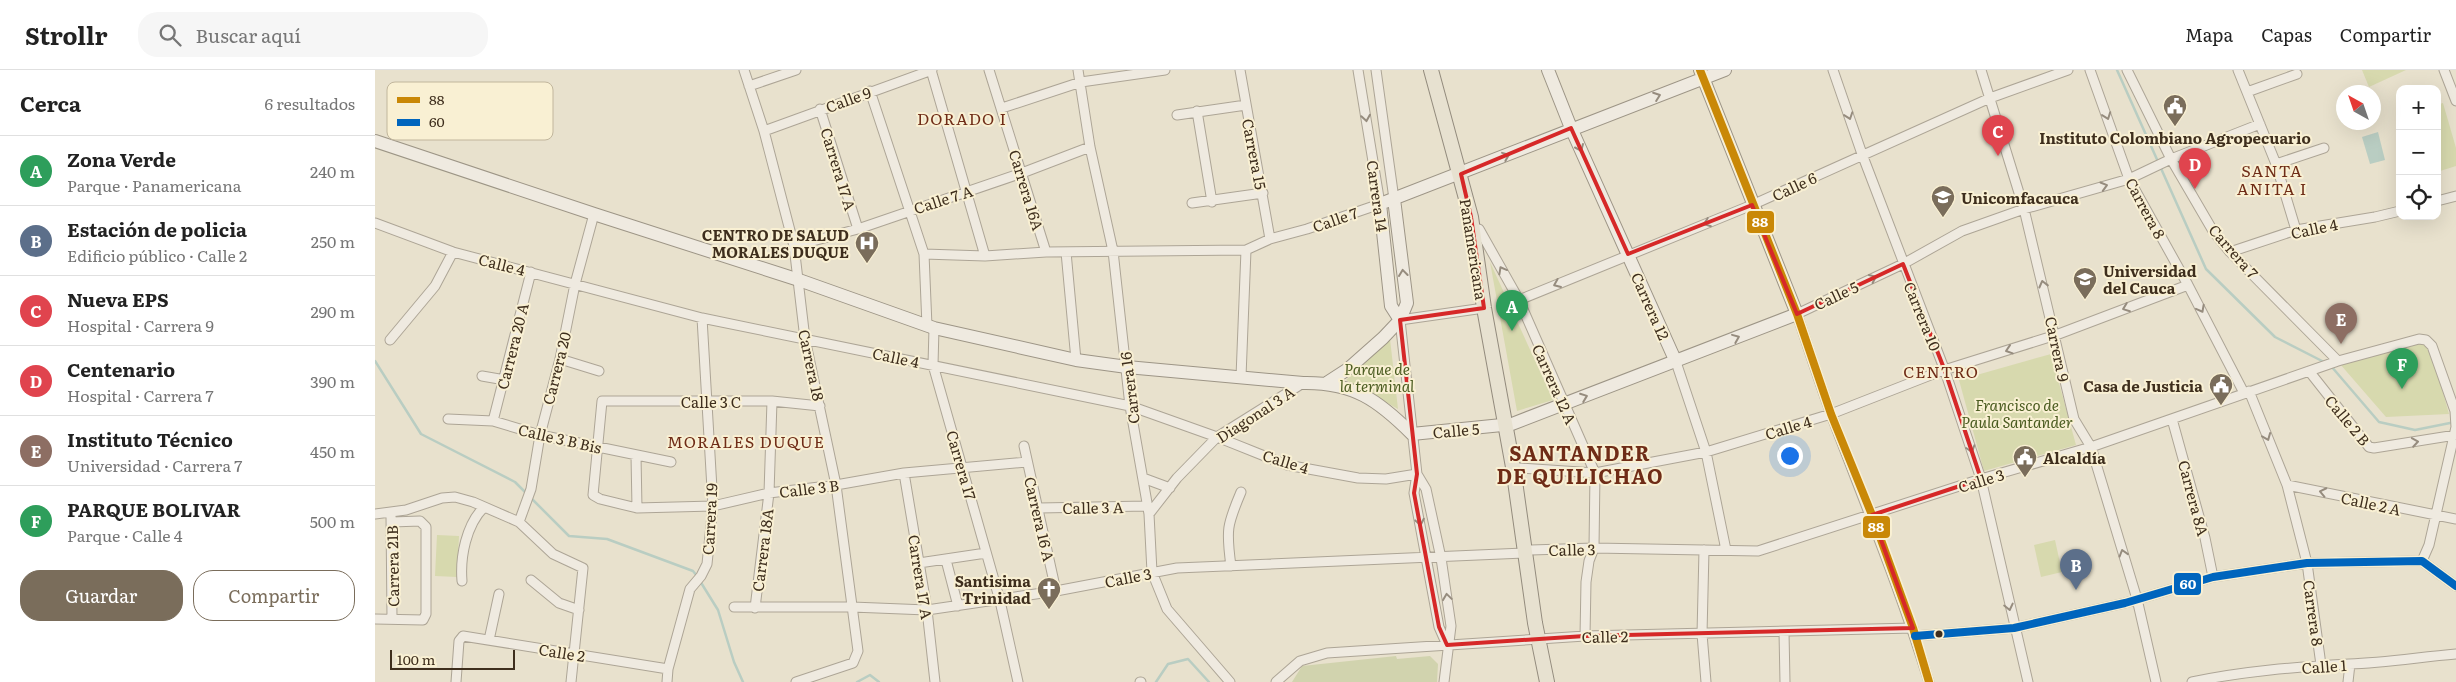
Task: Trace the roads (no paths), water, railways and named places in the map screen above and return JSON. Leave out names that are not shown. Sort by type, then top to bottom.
[{"type":"main road","name":"Panamericana","points":[[1431,70],[1463,173],[1484,308],[1520,468],[1535,623],[1540,638],[1547,682]]},
{"type":"main road","name":"Panamericana","points":[[1436,70],[1479,229],[1528,552]]},
{"type":"street","name":"Carrera 18","points":[[744,70],[764,130],[794,246],[805,339],[836,485],[858,651],[853,662],[796,682]]},
{"type":"street","points":[[749,86],[796,70]]},
{"type":"street","points":[[932,70],[985,256]]},
{"type":"street","name":"Calle 9","points":[[764,130],[932,70]]},
{"type":"street","name":"Carrera 16A","points":[[989,70],[1046,252]]},
{"type":"street","name":"Carrera 16","points":[[1078,70],[1089,147],[1113,251],[1130,406],[1148,510],[1152,572],[1167,609],[1230,682]]},
{"type":"street","points":[[1002,108],[1081,82],[1165,70]]},
{"type":"street","name":"Carrera 15","points":[[1240,70],[1270,239]]},
{"type":"street","name":"Carrera 14","points":[[1358,70],[1380,204],[1391,306],[1400,320],[1417,474],[1414,493],[1439,627],[1447,645]]},
{"type":"street","name":"Carrera 14","points":[[1376,70],[1407,303],[1400,320]]},
{"type":"street","name":"Carrera 12","points":[[1548,70],[1571,128],[1676,362],[1706,452],[1726,550]]},
{"type":"street","name":"Calle 7","points":[[924,254],[985,256],[1046,252],[1246,250],[1270,239],[1307,229],[1394,199],[1463,173],[1702,75],[1725,70]]},
{"type":"street","name":"Carrera 10","points":[[1833,70],[1862,154],[1945,371],[1981,479],[2027,682]]},
{"type":"street","name":"Carrera 9","points":[[1981,70],[2024,209],[2056,335],[2074,419],[2091,447],[2137,600],[2155,682]]},
{"type":"street","name":"Calle 6","points":[[1519,300],[1628,254],[1753,205],[1862,154],[1990,98],[2068,70]]},
{"type":"street","name":"Carrera 8","points":[[2090,70],[2132,178],[2246,392],[2287,485],[2307,563],[2321,665]]},
{"type":"street","name":"Carrera 7","points":[[2127,70],[2168,161],[2213,231],[2230,252],[2336,362]]},
{"type":"street","points":[[2238,70],[2276,164],[2296,230]]},
{"type":"street","points":[[2444,70],[2456,101]]},
{"type":"street","points":[[2247,92],[2297,74]]},
{"type":"street","points":[[1702,75],[1797,314],[1831,414],[1872,515],[1914,632],[1929,682]]},
{"type":"street","name":"Carrera 17","points":[[870,91],[924,254],[933,365],[999,600],[1018,682]]},
{"type":"street","points":[[1177,116],[1197,111],[1246,105]]},
{"type":"street","name":"Carrera 17 A","points":[[821,109],[857,229]]},
{"type":"street","points":[[1197,111],[1212,202]]},
{"type":"street","name":"Calle 5","points":[[375,141],[799,280],[931,327],[1076,360],[1127,367],[1241,377],[1328,382],[1348,387],[1370,398],[1394,416],[1412,434],[1509,424],[1676,362],[1797,314],[1903,264],[1962,231],[2024,209],[2132,178],[2168,161],[2260,124]]},
{"type":"street","name":"Calle 7 A","points":[[794,246],[857,229],[1021,173],[1089,147]]},
{"type":"street","points":[[2276,164],[2324,148]]},
{"type":"street","points":[[1192,203],[1212,202],[1263,193]]},
{"type":"street","points":[[2441,200],[2456,196]]},
{"type":"street","name":"Calle 4","points":[[2230,252],[2296,230],[2396,212]]},
{"type":"street","name":"Carrera 20","points":[[521,519],[531,489],[540,435],[560,359],[575,284],[594,214]]},
{"type":"street","name":"Calle 4","points":[[375,223],[453,252],[702,318],[1130,406],[1217,437],[1287,465],[1349,477],[1386,479],[1417,474]]},
{"type":"street","name":"Carrera 12 A","points":[[1479,229],[1519,300],[1563,404],[1595,473],[1594,548],[1589,561],[1586,582],[1585,636]]},
{"type":"street","points":[[1241,377],[1246,250]]},
{"type":"street","points":[[390,340],[435,286],[453,252]]},
{"type":"street","points":[[1066,252],[1076,360]]},
{"type":"street","name":"Carrera 20 A","points":[[493,421],[531,272]]},
{"type":"street","name":"Calle 4","points":[[1520,468],[1595,473],[1706,452],[1831,414],[1945,371],[2056,335],[2188,285]]},
{"type":"street","points":[[1328,382],[1348,369],[1400,320],[1484,308]]},
{"type":"street","name":"Carrera 19","points":[[667,682],[668,669],[690,589],[701,576],[707,564],[713,506],[702,318]]},
{"type":"street","name":"Calle 3","points":[[733,608],[852,607],[927,610],[1056,591],[1177,568],[1441,558],[1594,548],[1758,550],[1981,479],[2091,447],[2336,362],[2419,340],[2426,340],[2431,346],[2452,393]]},
{"type":"street","points":[[560,359],[599,371]]},
{"type":"street","name":"Calle 2 B","points":[[2312,371],[2369,447],[2456,435]]},
{"type":"street","points":[[482,376],[505,380]]},
{"type":"street","name":"Diagonal 3 A","points":[[1148,510],[1217,437],[1303,382]]},
{"type":"street","points":[[2452,393],[2456,435],[2429,545],[2422,561],[2456,586]]},
{"type":"street","name":"Calle 3 C","points":[[596,447],[602,401],[772,401],[820,406]]},
{"type":"street","name":"Carrera 18A","points":[[755,608],[769,493],[772,401]]},
{"type":"street","name":"Calle 3 B Bis","points":[[448,419],[493,421],[540,435],[596,447],[631,452],[636,456],[671,462]]},
{"type":"street","name":"Carrera 8A","points":[[2172,419],[2205,538],[2213,577]]},
{"type":"street","name":"Carrera 16 A","points":[[1024,446],[1056,591]]},
{"type":"street","name":"Calle 3 B","points":[[596,447],[593,495],[600,499],[637,508],[713,506],[769,493],[836,485],[904,473],[1027,462]]},
{"type":"street","points":[[636,456],[637,508]]},
{"type":"street","name":"Carrera 17 A","points":[[904,473],[927,610],[935,682]]},
{"type":"street","name":"Carrera 14","points":[[1417,474],[1426,489],[1441,558],[1451,626],[1447,645],[1444,682]]},
{"type":"street","points":[[1143,478],[1170,488]]},
{"type":"street","name":"Calle 2 A","points":[[2287,485],[2456,519]]},
{"type":"street","points":[[1231,566],[1227,535],[1229,522],[1241,492]]},
{"type":"street","points":[[391,518],[443,498],[455,498],[521,519],[553,554],[583,568],[571,682]]},
{"type":"street","points":[[462,582],[460,562],[473,524],[484,507]]},
{"type":"street","name":"Calle 3 A","points":[[1039,508],[1148,510]]},
{"type":"street","points":[[375,514],[419,522],[426,527],[426,614],[423,620],[375,619]]},
{"type":"street","name":"Carrera 21B","points":[[391,518],[392,618]]},
{"type":"street","points":[[1704,550],[1702,634],[1706,682]]},
{"type":"street","points":[[919,563],[986,553]]},
{"type":"street","points":[[946,560],[958,606]]},
{"type":"street","name":"Calle 2","points":[[1276,682],[1300,660],[1327,653],[1585,636],[1784,632],[1914,632],[2014,628],[2137,600],[2213,577],[2307,563],[2422,561]]},
{"type":"street","points":[[531,580],[559,603],[579,610]]},
{"type":"street","points":[[489,640],[499,594]]},
{"type":"street","points":[[1784,632],[1785,682]]},
{"type":"street","name":"Calle 2","points":[[456,682],[459,641],[463,636],[668,669]]},
{"type":"street","name":"Calle 1","points":[[2192,682],[2216,677],[2321,665],[2456,654]]},
{"type":"street","points":[[2348,682],[2350,664]]},
{"type":"waterway","points":[[2117,70],[2206,269],[2275,337],[2326,363]]},
{"type":"waterway","points":[[375,361],[421,434],[515,482],[526,493]]},
{"type":"waterway","points":[[2331,366],[2379,422],[2415,430],[2455,422]]},
{"type":"waterway","points":[[530,497],[569,536],[607,539],[693,571],[697,576]]},
{"type":"waterway","points":[[700,581],[718,610],[734,662],[743,682]]},
{"type":"waterway","points":[[1156,682],[1168,664],[1188,659],[1209,682]]},
{"type":"waterway","points":[[857,682],[870,675],[879,682]]},
{"type":"place","name":"Instituto Colombiano Agropecuario","points":[[2175,127]]},
{"type":"place","name":"Nueva EPS","points":[[1998,156]]},
{"type":"place","name":"Centenario","points":[[2195,189]]},
{"type":"place","name":"Unicomfacauca","points":[[1943,218]]},
{"type":"place","name":"CENTRO DE SALUD MORALES DUQUE","points":[[867,264]]},
{"type":"place","name":"Universidad del Cauca","points":[[2085,300]]},
{"type":"place","name":"Zona Verde","points":[[1512,331]]},
{"type":"place","name":"Instituto Técnico","points":[[2341,344]]},
{"type":"place","name":"PARQUE BOLIVAR","points":[[2402,389]]},
{"type":"place","name":"Casa de Justicia","points":[[2221,406]]},
{"type":"place","name":"Alcaldía","points":[[2025,478]]},
{"type":"place","name":"Estación de policia","points":[[2076,590]]},
{"type":"place","name":"Santisima Trinidad","points":[[1049,610]]},
{"type":"district","name":"DORADO I","points":[[962,118]]},
{"type":"district","name":"SANTA ANITA I","points":[[2272,179]]},
{"type":"district","name":"CENTRO","points":[[1941,371]]},
{"type":"district","name":"MORALES DUQUE","points":[[746,441]]},
{"type":"district","name":"SANTANDER DE QUILICHAO","points":[[1580,464]]},
{"type":"park label","name":"Parque de la terminal","points":[[1377,376]]},
{"type":"park label","name":"Francisco de Paula Santander","points":[[2017,412]]}]
